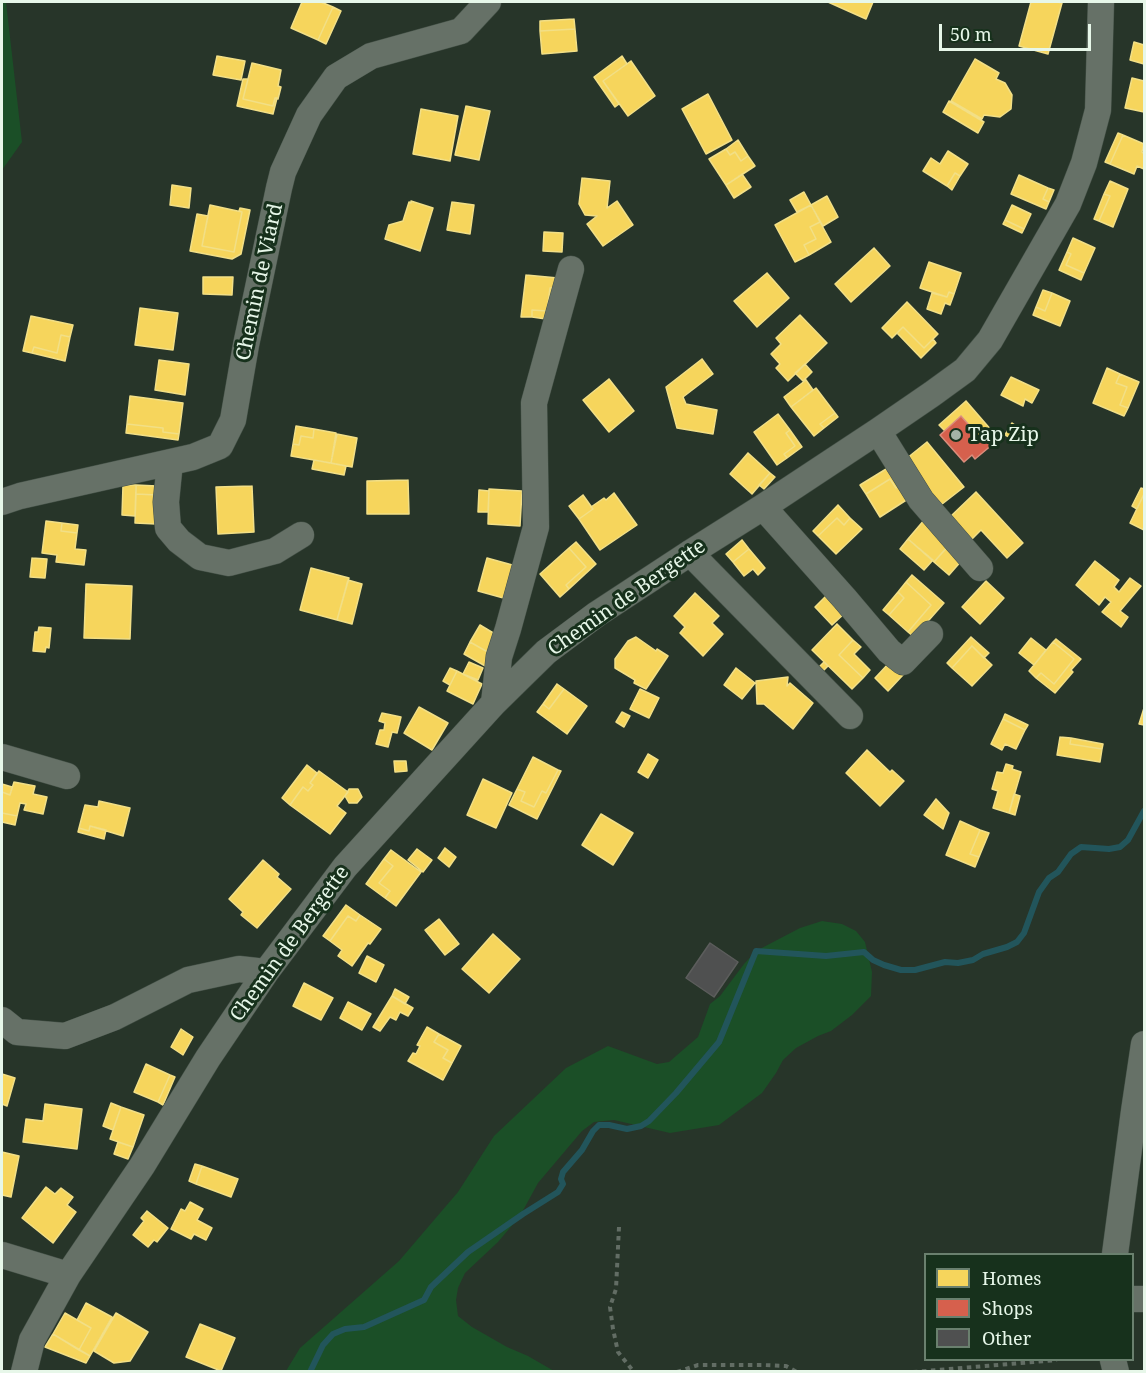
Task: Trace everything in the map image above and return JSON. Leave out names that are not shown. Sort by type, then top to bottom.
[{"type":"street","name":"Chemin de Viard","points":[[2,502],[193,457],[220,446],[233,420],[246,345],[283,172],[309,115],[336,77],[371,56],[461,31],[488,2]]},
{"type":"street","name":"Chemin de Bergette","points":[[24,1371],[32,1340],[68,1275],[142,1166],[208,1058],[266,972],[345,867],[494,703],[546,652],[597,614],[879,431],[965,370],[990,340],[1068,204],[1084,163],[1098,110],[1101,2]]},
{"type":"street","points":[[494,703],[499,657],[536,527],[534,402],[571,269]]},
{"type":"street","points":[[879,431],[921,500],[980,568]]},
{"type":"street","points":[[170,462],[166,502],[168,528],[200,557],[229,563],[275,551],[301,535]]},
{"type":"street","points":[[763,507],[889,651],[903,662],[930,634]]},
{"type":"street","points":[[690,553],[850,716]]},
{"type":"street","points":[[2,757],[67,776]]},
{"type":"street","points":[[2,1020],[17,1032],[65,1036],[115,1017],[188,980],[239,969],[266,972]]},
{"type":"street","points":[[1115,1253],[1144,1044]]},
{"type":"street","points":[[2,1255],[68,1275]]},
{"type":"path","points":[[619,1227],[618,1273],[610,1307],[618,1352],[634,1371]]},
{"type":"path","points":[[914,1371],[1033,1361]]},
{"type":"path","points":[[677,1371],[698,1365],[764,1365],[786,1366],[797,1371]]},
{"type":"green space","points":[[2,2],[6,2],[22,142],[2,170]]},
{"type":"green space","points":[[822,921],[842,924],[856,931],[865,942],[872,972],[871,996],[852,1015],[831,1031],[796,1048],[783,1060],[762,1093],[719,1125],[670,1133],[614,1120],[594,1122],[582,1131],[538,1183],[520,1216],[498,1242],[465,1273],[458,1288],[456,1300],[458,1316],[472,1327],[554,1371],[286,1371],[300,1348],[399,1261],[458,1192],[494,1136],[566,1068],[608,1046],[657,1064],[669,1062],[698,1037],[710,1004],[720,996],[756,951],[800,928]]},
{"type":"building: Homes","points":[[302,2],[321,2],[333,7],[318,40],[291,28]]},
{"type":"building: Homes","points":[[828,2],[873,2],[866,19]]},
{"type":"building: Homes","points":[[1031,2],[1062,3],[1048,54],[1019,46]]},
{"type":"building: Homes","points":[[333,7],[341,11],[326,44],[318,40]]},
{"type":"building: Homes","points":[[574,19],[575,29],[540,31],[540,21]]},
{"type":"building: Homes","points":[[575,29],[577,51],[542,54],[540,31]]},
{"type":"building: Homes","points":[[1134,42],[1144,45],[1144,64],[1130,60]]},
{"type":"building: Homes","points":[[217,56],[245,61],[241,80],[213,75]]},
{"type":"building: Homes","points":[[622,56],[627,64],[603,81],[619,104],[615,107],[594,77]]},
{"type":"building: Homes","points":[[975,59],[999,73],[996,79],[1005,83],[1012,95],[1011,109],[1000,117],[984,115],[982,119],[951,101]]},
{"type":"building: Homes","points":[[631,61],[655,96],[628,116],[603,81]]},
{"type":"building: Homes","points":[[252,63],[281,70],[278,86],[281,87],[278,99],[275,98],[273,106],[243,99]]},
{"type":"building: Homes","points":[[1132,78],[1144,81],[1144,112],[1125,108]]},
{"type":"building: Homes","points":[[243,79],[248,79],[243,99],[273,106],[277,98],[273,114],[237,106]]},
{"type":"building: Homes","points":[[708,94],[732,140],[706,154],[682,109]]},
{"type":"building: Homes","points":[[949,101],[984,122],[978,133],[943,112]]},
{"type":"building: Homes","points":[[466,106],[490,111],[479,160],[455,155]]},
{"type":"building: Homes","points":[[421,109],[458,116],[450,161],[413,154]]},
{"type":"building: Homes","points":[[1118,133],[1123,135],[1110,164],[1105,162]]},
{"type":"building: Homes","points":[[1123,135],[1144,144],[1142,152],[1144,169],[1137,166],[1134,174],[1110,164]]},
{"type":"building: Homes","points":[[738,140],[748,156],[741,161],[735,152],[730,155],[726,149]]},
{"type":"building: Homes","points":[[726,149],[730,155],[735,152],[741,161],[748,156],[755,166],[726,185],[709,159]]},
{"type":"building: Homes","points":[[948,151],[968,164],[960,176],[955,173],[947,186],[923,171],[931,158],[940,164]]},
{"type":"building: Homes","points":[[955,173],[960,176],[952,190],[947,186]]},
{"type":"building: Homes","points":[[742,174],[751,187],[734,198],[726,185]]},
{"type":"building: Homes","points":[[1019,175],[1048,188],[1043,199],[1049,202],[1046,209],[1011,194]]},
{"type":"building: Homes","points":[[582,178],[610,181],[607,208],[617,201],[633,225],[603,246],[587,224],[597,216],[585,215],[579,204]]},
{"type":"building: Homes","points":[[1110,181],[1128,189],[1113,227],[1099,221],[1110,196],[1104,194]]},
{"type":"building: Homes","points":[[172,185],[191,188],[189,208],[170,205]]},
{"type":"building: Homes","points":[[1048,188],[1054,190],[1049,202],[1043,199]]},
{"type":"building: Homes","points":[[804,192],[811,205],[797,212],[790,200]]},
{"type":"building: Homes","points":[[1104,194],[1110,196],[1099,221],[1094,219]]},
{"type":"building: Homes","points":[[827,196],[838,217],[823,226],[811,205]]},
{"type":"building: Homes","points":[[411,201],[433,208],[420,251],[385,239],[389,225],[403,221]]},
{"type":"building: Homes","points":[[452,202],[474,205],[470,234],[447,230]]},
{"type":"building: Homes","points":[[210,205],[242,212],[234,252],[202,246]]},
{"type":"building: Homes","points":[[811,205],[820,222],[810,227],[816,239],[804,245],[809,255],[795,262],[775,225]]},
{"type":"building: Homes","points":[[1012,205],[1031,214],[1024,229],[1005,220]]},
{"type":"building: Homes","points":[[240,208],[250,210],[241,254],[232,259],[190,251],[197,214],[208,216],[202,246],[234,252],[242,212],[239,211]]},
{"type":"building: Homes","points":[[1005,220],[1024,229],[1022,233],[1003,224]]},
{"type":"building: Homes","points":[[820,222],[831,242],[809,255],[804,245],[816,239],[810,227]]},
{"type":"building: Homes","points":[[544,232],[563,233],[562,252],[543,251]]},
{"type":"building: Homes","points":[[1073,238],[1095,248],[1084,273],[1066,265],[1071,254],[1067,252]]},
{"type":"building: Homes","points":[[874,248],[890,266],[851,302],[835,284]]},
{"type":"building: Homes","points":[[1067,252],[1071,254],[1066,265],[1084,273],[1081,280],[1059,270]]},
{"type":"building: Homes","points":[[929,262],[961,273],[954,294],[949,292],[947,297],[920,288]]},
{"type":"building: Homes","points":[[767,273],[789,298],[757,327],[734,301]]},
{"type":"building: Homes","points":[[526,275],[558,278],[556,288],[550,288],[547,311],[532,310],[532,317],[521,317]]},
{"type":"building: Homes","points":[[203,277],[233,277],[232,295],[203,294]]},
{"type":"building: Homes","points":[[550,288],[556,288],[553,320],[532,317],[532,310],[547,311]]},
{"type":"building: Homes","points":[[1043,290],[1052,293],[1045,311],[1036,307]]},
{"type":"building: Homes","points":[[949,292],[954,294],[950,305],[945,303],[941,314],[927,309],[932,293],[947,297]]},
{"type":"building: Homes","points":[[1052,293],[1070,301],[1060,326],[1033,315],[1036,307],[1045,311]]},
{"type":"building: Homes","points":[[907,302],[938,334],[924,348],[903,327],[892,338],[882,328]]},
{"type":"building: Homes","points":[[140,308],[178,313],[173,350],[135,345]]},
{"type":"building: Homes","points":[[800,315],[827,343],[788,381],[776,368],[780,364],[771,354],[781,344],[776,338]]},
{"type":"building: Homes","points":[[31,316],[73,325],[70,337],[61,335],[57,353],[34,347],[32,353],[23,351]]},
{"type":"building: Homes","points":[[903,327],[924,348],[933,339],[936,343],[921,358],[897,333]]},
{"type":"building: Homes","points":[[61,335],[70,337],[65,361],[32,353],[34,347],[57,353]]},
{"type":"building: Homes","points":[[702,359],[713,374],[683,397],[686,404],[717,410],[713,434],[677,428],[666,387]]},
{"type":"building: Homes","points":[[159,360],[189,364],[185,395],[155,390]]},
{"type":"building: Homes","points":[[805,364],[812,372],[803,381],[795,373]]},
{"type":"building: Homes","points":[[1107,368],[1120,374],[1116,383],[1127,387],[1120,405],[1128,408],[1124,416],[1093,403]]},
{"type":"building: Homes","points":[[1120,374],[1139,382],[1128,408],[1120,405],[1127,387],[1116,383]]},
{"type":"building: Homes","points":[[1011,377],[1039,390],[1032,403],[1025,399],[1023,406],[1001,395]]},
{"type":"building: Homes","points":[[609,379],[634,411],[609,432],[583,400]]},
{"type":"building: Homes","points":[[806,380],[813,390],[791,407],[784,397]]},
{"type":"building: Homes","points":[[816,388],[835,413],[820,424],[824,428],[814,436],[791,407]]},
{"type":"building: Homes","points":[[130,396],[183,403],[179,434],[163,432],[163,428],[127,424]]},
{"type":"building: Homes","points":[[966,401],[992,431],[982,440],[961,416],[945,431],[939,425]]},
{"type":"building: Homes","points":[[835,413],[838,417],[824,428],[820,424]]},
{"type":"building: Homes","points":[[778,414],[790,430],[786,433],[795,446],[784,454],[787,458],[777,465],[754,432]]},
{"type":"building: Homes","points":[[1012,423],[1021,429],[1015,440],[1005,435]]},
{"type":"building: Homes","points":[[127,424],[163,428],[163,432],[179,434],[178,440],[126,433]]},
{"type":"building: Homes","points":[[296,426],[314,429],[313,438],[301,436],[299,445],[293,444]]},
{"type":"building: Homes","points":[[314,429],[336,433],[331,463],[291,456],[293,444],[299,445],[301,436],[313,438]]},
{"type":"building: Homes","points":[[790,430],[802,447],[787,458],[784,454],[795,446],[786,433]]},
{"type":"building: Homes","points":[[337,434],[357,438],[352,467],[331,463]]},
{"type":"building: Homes","points":[[927,442],[964,487],[937,508],[901,463]]},
{"type":"building: Homes","points":[[748,453],[770,473],[752,494],[730,474]]},
{"type":"building: Homes","points":[[314,460],[346,466],[344,475],[312,469]]},
{"type":"building: Homes","points":[[891,466],[902,484],[896,488],[890,479],[866,494],[860,485]]},
{"type":"building: Homes","points":[[770,473],[775,477],[764,489],[759,485]]},
{"type":"building: Homes","points":[[890,479],[896,488],[902,484],[911,497],[880,517],[866,494]]},
{"type":"building: Homes","points":[[408,480],[409,514],[367,514],[367,481]]},
{"type":"building: Homes","points":[[123,485],[136,485],[135,516],[122,515]]},
{"type":"building: Homes","points":[[136,485],[157,486],[157,495],[136,494]]},
{"type":"building: Homes","points":[[252,486],[254,532],[218,534],[216,487]]},
{"type":"building: Homes","points":[[1141,488],[1144,489],[1144,494],[1137,509],[1132,506]]},
{"type":"building: Homes","points":[[489,489],[522,491],[520,526],[488,524]]},
{"type":"building: Homes","points":[[479,490],[489,491],[488,512],[478,512]]},
{"type":"building: Homes","points":[[976,492],[1023,543],[1007,558],[981,530],[971,540],[950,517]]},
{"type":"building: Homes","points":[[614,493],[637,525],[600,550],[579,519],[593,509],[591,507],[604,498],[606,500]]},
{"type":"building: Homes","points":[[136,494],[157,495],[156,524],[135,523]]},
{"type":"building: Homes","points":[[1144,494],[1144,530],[1130,523]]},
{"type":"building: Homes","points":[[583,495],[593,509],[579,519],[569,506]]},
{"type":"building: Homes","points":[[838,505],[850,518],[844,525],[837,518],[818,536],[813,531]]},
{"type":"building: Homes","points":[[837,518],[844,525],[850,518],[862,529],[836,554],[818,536]]},
{"type":"building: Homes","points":[[925,519],[952,542],[934,562],[908,539]]},
{"type":"building: Homes","points":[[46,521],[62,523],[61,531],[77,533],[75,549],[86,550],[84,565],[56,562],[57,555],[42,553]]},
{"type":"building: Homes","points":[[62,523],[78,525],[77,533],[61,531]]},
{"type":"building: Homes","points":[[908,539],[933,560],[924,570],[900,549]]},
{"type":"building: Homes","points":[[742,540],[749,549],[733,562],[726,554]]},
{"type":"building: Homes","points":[[576,542],[596,564],[569,589],[566,585],[586,567],[569,548]]},
{"type":"building: Homes","points":[[948,546],[963,559],[949,575],[934,562]]},
{"type":"building: Homes","points":[[569,548],[586,567],[566,585],[569,589],[560,597],[540,574]]},
{"type":"building: Homes","points":[[749,549],[765,568],[758,575],[753,569],[744,576],[733,562]]},
{"type":"building: Homes","points":[[32,558],[47,559],[45,578],[30,577]]},
{"type":"building: Homes","points":[[487,558],[516,566],[507,599],[478,591]]},
{"type":"building: Homes","points":[[1095,561],[1119,580],[1114,587],[1119,592],[1130,578],[1141,586],[1120,611],[1128,617],[1121,627],[1102,612],[1111,602],[1105,597],[1099,605],[1076,585]]},
{"type":"building: Homes","points":[[311,568],[349,578],[337,620],[300,610]]},
{"type":"building: Homes","points":[[912,575],[944,603],[914,637],[908,632],[931,605],[906,582]]},
{"type":"building: Homes","points":[[348,580],[362,584],[352,624],[337,620]]},
{"type":"building: Homes","points":[[986,581],[1004,598],[980,624],[962,607]]},
{"type":"building: Homes","points":[[906,582],[931,605],[908,632],[889,615],[904,598],[898,592]]},
{"type":"building: Homes","points":[[86,584],[132,586],[130,639],[84,638]]},
{"type":"building: Homes","points":[[898,592],[904,598],[889,615],[883,610]]},
{"type":"building: Homes","points":[[695,593],[719,616],[712,623],[723,634],[703,656],[680,633],[685,627],[674,616]]},
{"type":"building: Homes","points":[[829,593],[846,612],[832,625],[815,607]]},
{"type":"building: Homes","points":[[837,624],[853,640],[839,655],[863,678],[852,689],[812,650]]},
{"type":"building: Homes","points":[[480,625],[500,637],[493,655],[470,642]]},
{"type":"building: Homes","points":[[39,627],[51,628],[49,648],[46,647],[45,652],[33,651],[35,632],[38,632]]},
{"type":"building: Homes","points":[[636,637],[656,651],[657,649],[668,656],[646,689],[615,668],[615,659],[628,641]]},
{"type":"building: Homes","points":[[971,637],[989,653],[984,658],[972,646],[952,668],[947,663]]},
{"type":"building: Homes","points":[[1031,638],[1046,650],[1034,665],[1019,653]]},
{"type":"building: Homes","points":[[1056,639],[1081,659],[1055,693],[1036,678],[1041,673],[1054,684],[1074,659],[1053,642]]},
{"type":"building: Homes","points":[[853,640],[861,647],[854,654],[870,670],[863,678],[839,655]]},
{"type":"building: Homes","points":[[470,642],[493,655],[487,667],[464,654]]},
{"type":"building: Homes","points":[[1053,642],[1074,659],[1054,684],[1041,673],[1036,678],[1029,671]]},
{"type":"building: Homes","points":[[972,646],[992,665],[972,686],[952,668]]},
{"type":"building: Homes","points":[[469,662],[483,668],[478,680],[463,674]]},
{"type":"building: Homes","points":[[824,662],[828,666],[823,671],[819,667]]},
{"type":"building: Homes","points":[[890,662],[903,675],[888,691],[875,678]]},
{"type":"building: Homes","points":[[450,668],[457,671],[450,685],[443,681]]},
{"type":"building: Homes","points":[[736,668],[755,683],[742,699],[724,685]]},
{"type":"building: Homes","points":[[457,671],[482,684],[473,704],[447,691]]},
{"type":"building: Homes","points":[[788,677],[787,686],[790,683],[813,703],[793,729],[764,704],[757,704],[756,681]]},
{"type":"building: Homes","points":[[557,684],[564,689],[549,709],[543,704]]},
{"type":"building: Homes","points":[[564,689],[587,706],[567,734],[537,712],[543,704],[549,709]]},
{"type":"building: Homes","points":[[640,689],[659,698],[649,718],[630,709]]},
{"type":"building: Homes","points":[[419,707],[448,723],[432,750],[404,733]]},
{"type":"building: Homes","points":[[1144,708],[1144,725],[1139,724]]},
{"type":"building: Homes","points":[[622,712],[630,716],[624,727],[616,722]]},
{"type":"building: Homes","points":[[382,713],[401,717],[397,733],[392,732],[388,747],[376,744],[380,730],[384,730],[385,723],[379,721]]},
{"type":"building: Homes","points":[[1005,714],[1028,725],[1025,730],[1003,719]]},
{"type":"building: Homes","points":[[1003,719],[1025,730],[1016,749],[1005,744],[1002,750],[991,744]]},
{"type":"building: Homes","points":[[1060,737],[1071,738],[1070,744],[1102,749],[1100,762],[1057,755]]},
{"type":"building: Homes","points":[[1071,738],[1103,744],[1102,749],[1070,744]]},
{"type":"building: Homes","points":[[867,750],[890,772],[892,770],[904,781],[880,806],[846,773]]},
{"type":"building: Homes","points":[[648,754],[658,760],[648,778],[638,772]]},
{"type":"building: Homes","points":[[533,757],[558,770],[546,793],[542,791],[534,807],[521,801],[525,792],[517,789]]},
{"type":"building: Homes","points":[[394,761],[406,761],[407,771],[395,772]]},
{"type":"building: Homes","points":[[1006,764],[1021,772],[1009,813],[993,808],[998,791],[992,789],[997,772],[1003,773]]},
{"type":"building: Homes","points":[[307,765],[317,773],[310,783],[313,785],[308,791],[303,787],[290,805],[282,798]]},
{"type":"building: Homes","points":[[558,770],[561,771],[537,819],[509,805],[517,789],[525,792],[521,801],[534,807],[542,791],[546,793]]},
{"type":"building: Homes","points":[[319,771],[348,792],[337,806],[346,813],[330,834],[290,805],[303,787],[308,791],[313,785],[310,783]]},
{"type":"building: Homes","points":[[483,779],[512,793],[496,828],[467,815]]},
{"type":"building: Homes","points":[[14,782],[35,786],[33,794],[47,797],[43,814],[24,810],[26,804],[20,803],[17,816],[2,813],[2,792],[10,795]]},
{"type":"building: Homes","points":[[2,784],[12,787],[10,795],[2,792]]},
{"type":"building: Homes","points":[[349,789],[358,789],[362,797],[357,803],[349,803],[345,796]]},
{"type":"building: Homes","points":[[1014,794],[1020,796],[1015,815],[1009,813]]},
{"type":"building: Homes","points":[[936,799],[949,813],[943,829],[924,815]]},
{"type":"building: Homes","points":[[99,801],[130,808],[123,836],[90,826],[89,831],[79,828],[85,805],[98,807]]},
{"type":"building: Homes","points":[[2,813],[17,816],[15,825],[2,822]]},
{"type":"building: Homes","points":[[601,814],[633,833],[613,865],[582,845]]},
{"type":"building: Homes","points":[[960,821],[980,830],[970,854],[979,857],[975,867],[946,855]]},
{"type":"building: Homes","points":[[90,826],[106,830],[104,839],[78,832],[79,828],[89,831]]},
{"type":"building: Homes","points":[[980,830],[989,833],[979,857],[970,854]]},
{"type":"building: Homes","points":[[445,848],[456,857],[449,867],[438,858]]},
{"type":"building: Homes","points":[[417,849],[432,860],[423,872],[408,860]]},
{"type":"building: Homes","points":[[391,850],[421,872],[396,906],[385,898],[390,891],[379,883],[393,866],[384,859]]},
{"type":"building: Homes","points":[[384,859],[393,866],[379,883],[390,891],[385,898],[366,884]]},
{"type":"building: Homes","points":[[263,860],[291,889],[257,928],[241,915],[243,912],[229,899]]},
{"type":"building: Homes","points":[[346,905],[360,915],[356,921],[348,916],[330,941],[323,936]]},
{"type":"building: Homes","points":[[360,915],[381,929],[352,966],[338,956],[342,950],[330,941],[348,916],[356,921]]},
{"type":"building: Homes","points":[[439,919],[459,944],[445,955],[425,930]]},
{"type":"building: Homes","points":[[493,934],[520,959],[489,993],[462,969]]},
{"type":"building: Homes","points":[[367,956],[384,965],[376,982],[359,973]]},
{"type":"building: Homes","points":[[304,983],[333,998],[321,1020],[293,1006]]},
{"type":"building: Homes","points":[[395,989],[409,997],[405,1004],[392,996]]},
{"type":"building: Homes","points":[[392,996],[413,1008],[408,1016],[400,1012],[396,1020],[390,1017],[380,1031],[373,1027]]},
{"type":"building: Homes","points":[[348,1002],[371,1014],[362,1030],[340,1018]]},
{"type":"building: Homes","points":[[427,1027],[439,1034],[434,1042],[448,1050],[443,1058],[452,1063],[443,1080],[408,1061],[413,1053],[416,1054],[420,1046],[417,1045]]},
{"type":"building: Homes","points":[[181,1029],[193,1037],[183,1055],[171,1047]]},
{"type":"building: Homes","points":[[439,1034],[461,1046],[452,1063],[443,1058],[448,1050],[434,1042]]},
{"type":"building: Homes","points":[[146,1064],[170,1075],[158,1102],[134,1092]]},
{"type":"building: Homes","points":[[2,1074],[15,1078],[7,1106],[2,1104]]},
{"type":"building: Homes","points":[[170,1075],[175,1077],[163,1105],[158,1102]]},
{"type":"building: Homes","points":[[111,1103],[121,1107],[113,1130],[103,1126]]},
{"type":"building: Homes","points":[[45,1104],[82,1109],[77,1149],[23,1142],[26,1119],[43,1121]]},
{"type":"building: Homes","points":[[121,1107],[144,1115],[133,1147],[110,1139]]},
{"type":"building: Homes","points":[[118,1142],[133,1147],[128,1159],[114,1154]]},
{"type":"building: Homes","points":[[2,1152],[19,1156],[11,1197],[2,1195]]},
{"type":"building: Homes","points":[[195,1164],[202,1166],[196,1184],[189,1181]]},
{"type":"building: Homes","points":[[202,1166],[238,1179],[231,1197],[196,1184]]},
{"type":"building: Homes","points":[[46,1187],[55,1194],[61,1188],[73,1197],[67,1205],[76,1212],[53,1243],[22,1218]]},
{"type":"building: Homes","points":[[190,1202],[203,1209],[197,1220],[212,1228],[206,1240],[194,1234],[191,1239],[171,1229],[181,1209],[185,1211]]},
{"type":"building: Homes","points":[[147,1211],[168,1228],[157,1242],[154,1240],[148,1247],[133,1235],[144,1221],[141,1218]]},
{"type":"building: Homes","points":[[86,1303],[112,1317],[90,1356],[79,1350],[91,1328],[77,1320]]},
{"type":"building: Homes","points":[[65,1313],[91,1328],[79,1350],[53,1334]]},
{"type":"building: Homes","points":[[116,1313],[148,1332],[130,1361],[114,1363],[94,1351]]},
{"type":"building: Homes","points":[[200,1324],[235,1338],[221,1371],[186,1357]]},
{"type":"building: Homes","points":[[53,1334],[90,1356],[86,1363],[45,1347]]},
{"type":"building: Shops","points":[[961,416],[982,440],[986,436],[993,444],[975,459],[972,455],[964,462],[940,435]]},
{"type":"building: Other","points":[[710,943],[738,962],[714,997],[686,978]]},
{"type":"waterway","points":[[310,1372],[323,1345],[333,1334],[345,1329],[364,1327],[424,1300],[431,1287],[468,1252],[558,1192],[563,1184],[561,1179],[563,1172],[599,1125],[627,1129],[641,1126],[649,1121],[719,1042],[756,951],[826,956],[864,952],[873,960],[901,970],[915,970],[945,962],[958,963],[973,960],[1017,942],[1024,933],[1039,892],[1071,854],[1081,847],[1109,849],[1120,847],[1128,840],[1144,811]]},
{"type":"place","name":"Tap Zip","points":[[956,435]]}]
